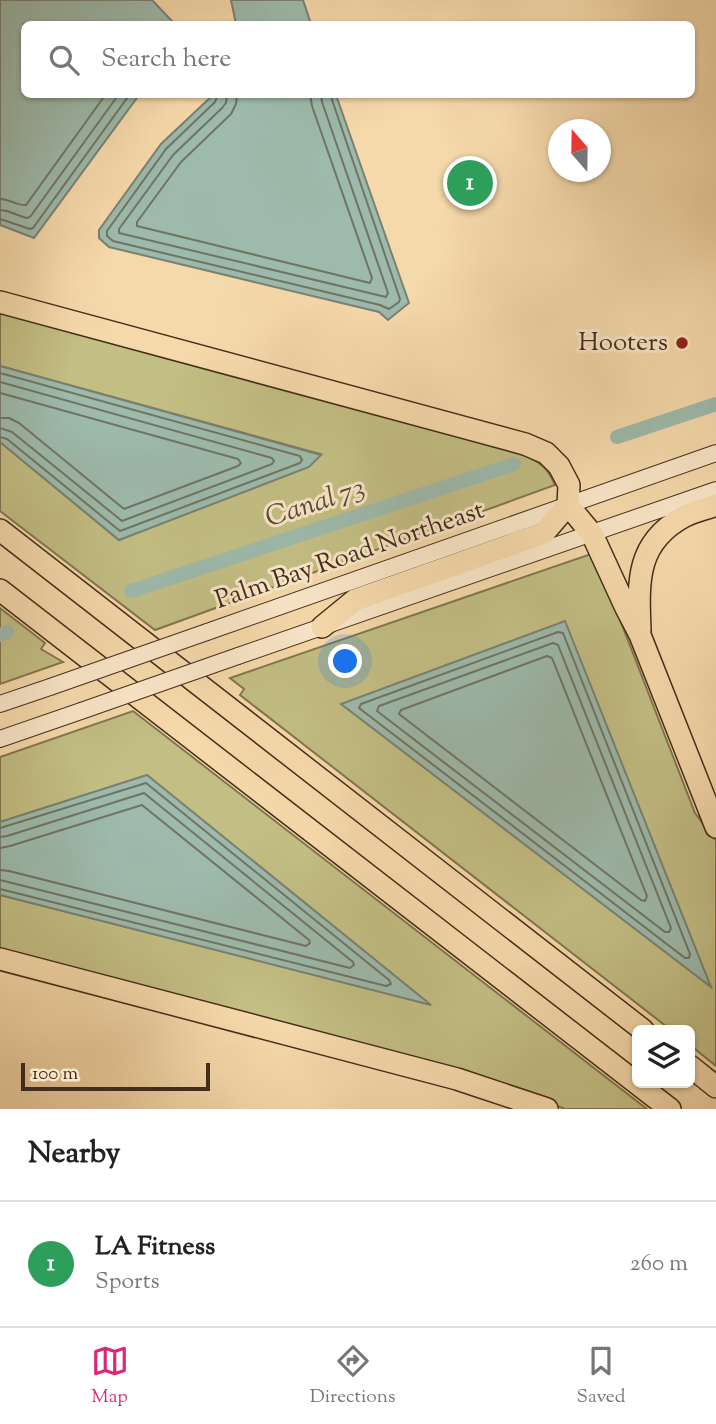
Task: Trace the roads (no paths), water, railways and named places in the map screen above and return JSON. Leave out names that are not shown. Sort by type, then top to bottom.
[{"type":"highway","points":[[0,302],[526,444],[546,453],[559,466],[569,485],[568,505],[544,533],[355,600],[322,627]]},
{"type":"highway","points":[[568,505],[592,534],[640,635],[716,827]]},
{"type":"highway","points":[[640,635],[641,568],[653,542],[686,516],[716,505]]},
{"type":"highway","points":[[0,530],[637,1025]]},
{"type":"highway","points":[[0,590],[670,1109]]},
{"type":"highway","points":[[0,959],[457,1079],[547,1109]]},
{"type":"highway","points":[[695,1070],[716,1087]]},
{"type":"main road","name":"Palm Bay Road Northeast","points":[[0,704],[716,453]]},
{"type":"main road","points":[[0,739],[716,490]]},
{"type":"water","points":[[0,0],[152,0],[172,21],[21,21],[21,98],[137,98],[34,238],[0,225]]},
{"type":"water","points":[[231,0],[303,0],[310,21],[235,21]]},
{"type":"water","points":[[210,98],[337,98],[409,303],[388,320],[379,312],[109,247],[99,238],[99,230],[161,144]]},
{"type":"water","points":[[0,366],[321,455],[309,467],[119,540],[0,442]]},
{"type":"water","points":[[565,621],[711,987],[341,704]]},
{"type":"water","points":[[147,775],[431,1005],[0,895],[0,822]]},
{"type":"waterway","name":"Canal 73","points":[[617,437],[716,404]]},
{"type":"waterway","name":"Canal 73","points":[[131,591],[514,464]]},
{"type":"waterway","name":"Canal 73","points":[[0,635],[7,632]]},
{"type":"place","name":"LA Fitness","points":[[470,183]]},
{"type":"place","name":"Hooters","points":[[682,343]]}]
